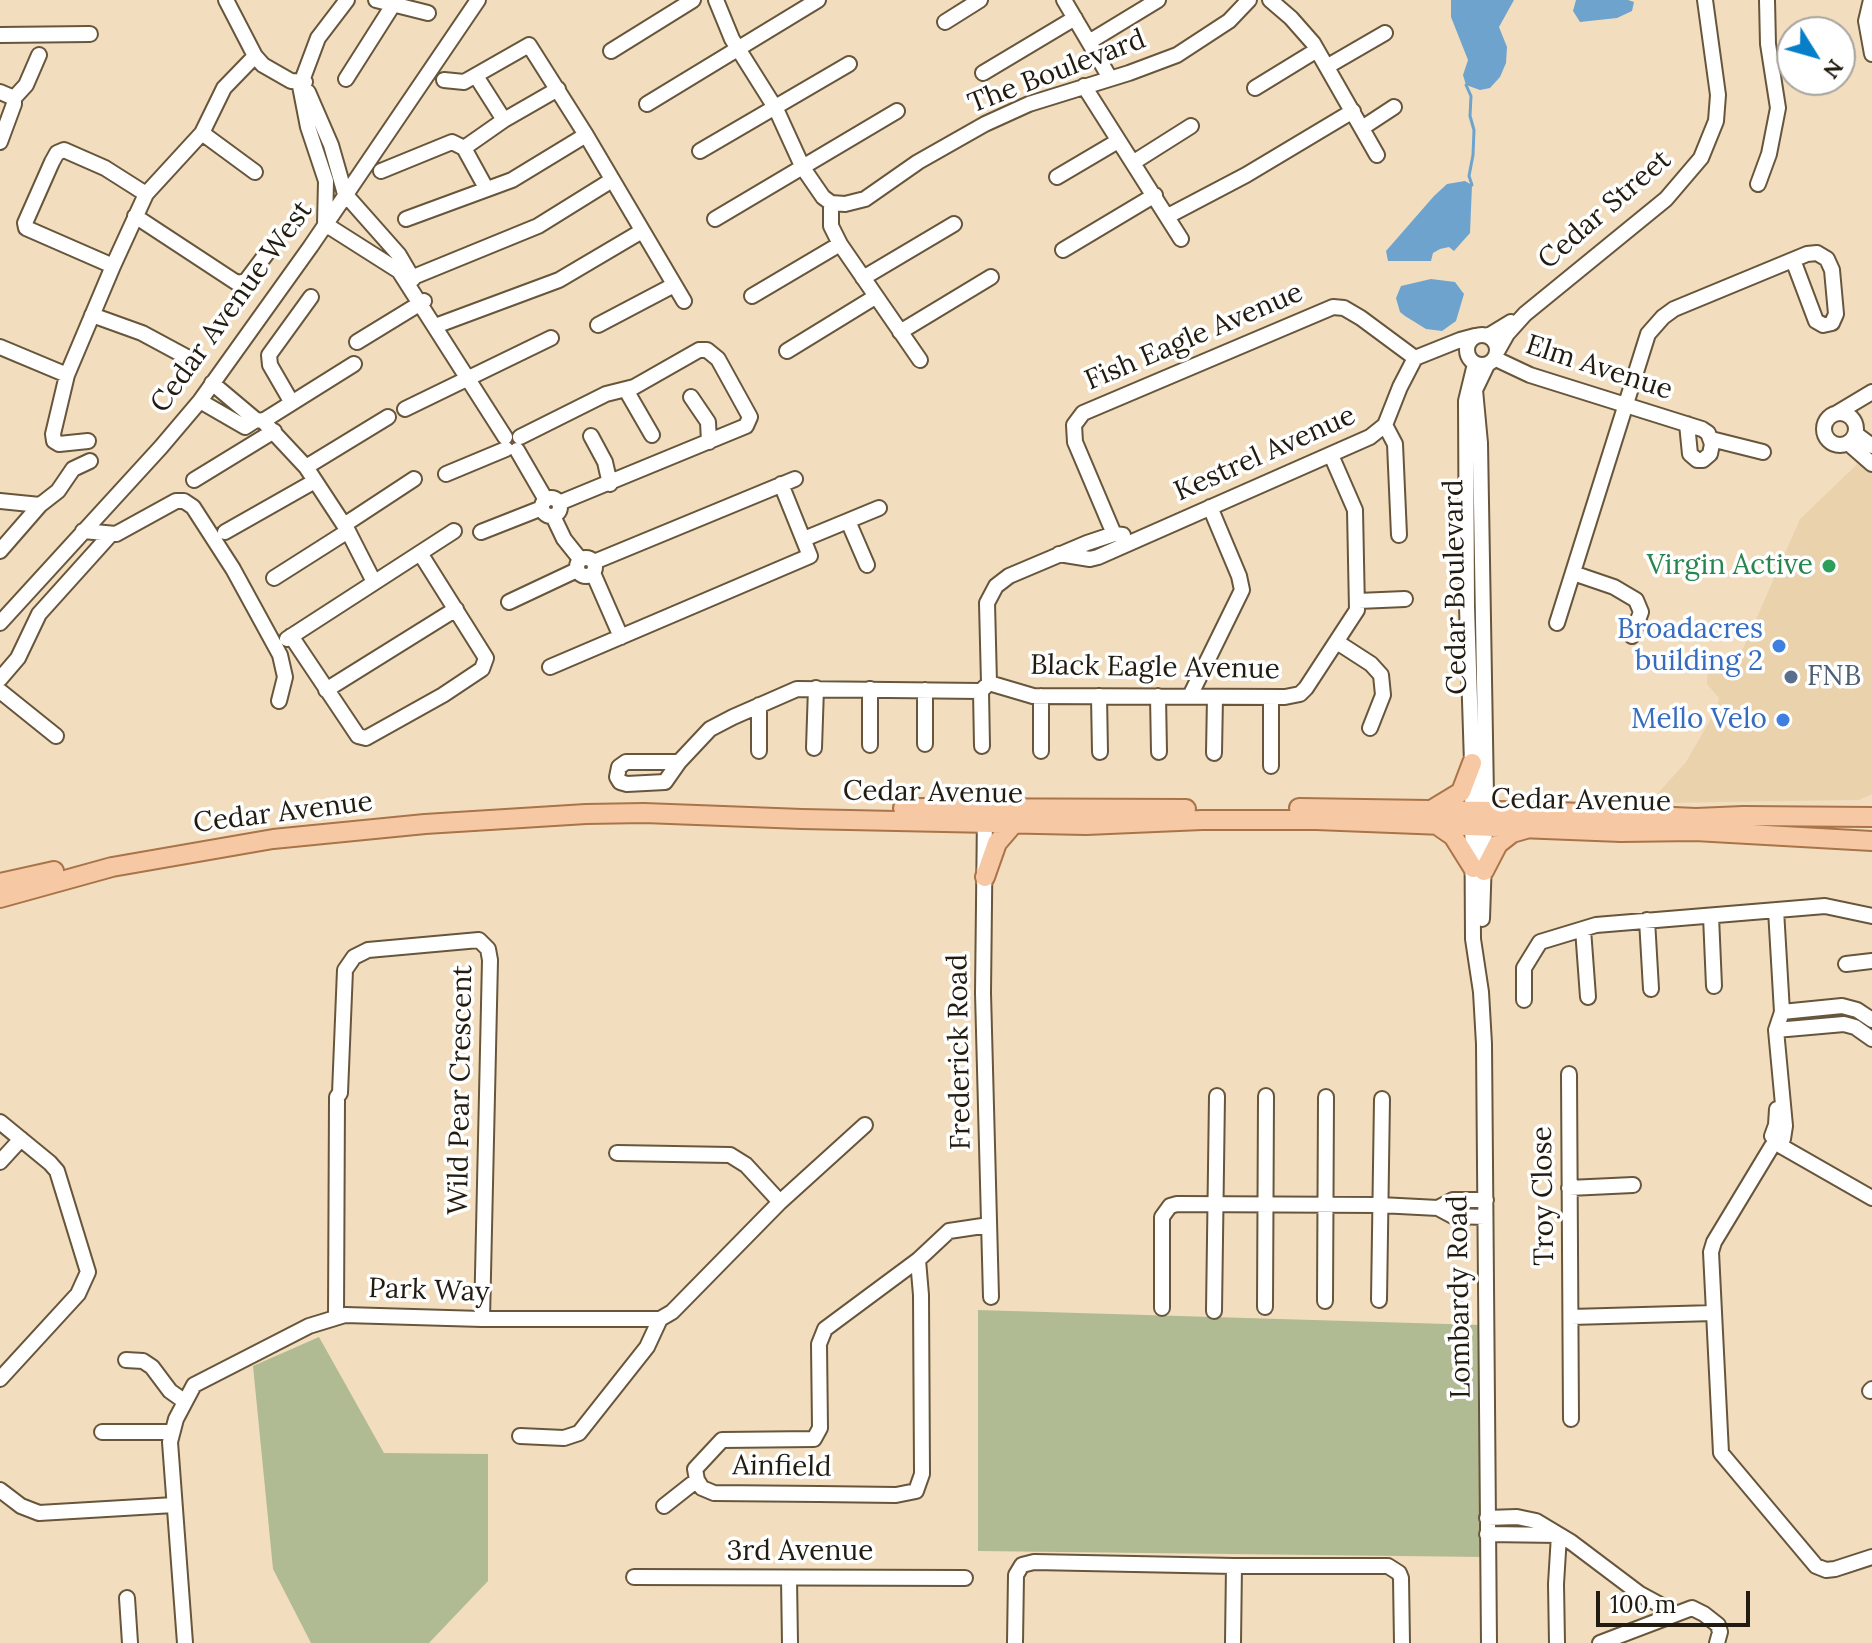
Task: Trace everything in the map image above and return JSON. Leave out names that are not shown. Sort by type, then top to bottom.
[{"type":"main road","points":[[1472,763],[1461,792],[1433,818],[1453,836],[1478,869],[1498,844],[1512,833],[1533,827]]},
{"type":"main road","name":"Cedar Avenue","points":[[0,898],[112,867],[210,849],[288,838],[528,816],[644,813],[802,819],[1365,807],[1433,818]]},
{"type":"main road","name":"Cedar Avenue","points":[[0,883],[219,841],[404,818],[518,810],[601,808],[985,814],[1016,821],[1086,825],[1247,819],[1872,817]]},
{"type":"main road","name":"Cedar Avenue","points":[[1478,819],[1533,827],[1621,832],[1695,831],[1872,841]]},
{"type":"main road","points":[[985,877],[997,843],[1016,821]]},
{"type":"street","points":[[226,0],[255,56],[271,71],[303,80]]},
{"type":"street","points":[[347,0],[318,38],[303,80],[312,118],[326,131],[331,169],[325,224],[409,279]]},
{"type":"street","points":[[376,0],[428,13]]},
{"type":"street","name":"Cedar Avenue West","points":[[0,623],[200,401],[478,0]]},
{"type":"street","points":[[611,51],[693,0]]},
{"type":"street","points":[[716,0],[737,48],[776,109],[803,168],[815,187],[831,203],[830,221],[840,244],[920,360]]},
{"type":"street","points":[[647,104],[818,0]]},
{"type":"street","points":[[945,22],[980,0]]},
{"type":"street","points":[[1064,0],[1110,78]]},
{"type":"street","points":[[1089,42],[1158,0]]},
{"type":"street","name":"The Boulevard","points":[[831,203],[845,204],[865,199],[918,162],[977,128],[1029,104],[1155,63],[1193,46],[1229,21],[1249,0]]},
{"type":"street","points":[[1270,0],[1298,25],[1317,50],[1377,155]]},
{"type":"street","name":"Cedar Street","points":[[1697,0],[1707,41]]},
{"type":"street","name":"Cedar Street","points":[[1489,360],[1525,314],[1667,192],[1689,163],[1701,141],[1710,104],[1705,0]]},
{"type":"street","points":[[1758,184],[1769,154],[1778,108],[1768,44],[1767,0]]},
{"type":"street","points":[[1871,0],[1867,5],[1866,21],[1872,54]]},
{"type":"street","points":[[346,79],[393,5]]},
{"type":"street","points":[[983,73],[1075,18]]},
{"type":"street","points":[[1328,66],[1385,33]]},
{"type":"street","points":[[0,35],[90,34]]},
{"type":"street","points":[[444,80],[459,83],[529,45],[684,301]]},
{"type":"street","points":[[1255,88],[1317,50]]},
{"type":"street","points":[[0,142],[13,110],[7,95],[26,85],[39,55]]},
{"type":"street","points":[[88,441],[59,444],[53,439],[67,375],[113,266],[146,194],[202,133],[224,88],[255,56]]},
{"type":"street","points":[[700,151],[849,64]]},
{"type":"street","points":[[476,76],[504,120]]},
{"type":"street","points":[[1084,86],[1181,239]]},
{"type":"street","points":[[464,148],[504,120],[558,89]]},
{"type":"street","points":[[1362,128],[1394,107]]},
{"type":"street","points":[[715,219],[897,111]]},
{"type":"street","points":[[1168,216],[1246,175],[1353,111]]},
{"type":"street","points":[[1134,162],[1191,126]]},
{"type":"street","points":[[202,133],[255,172]]},
{"type":"street","points":[[406,219],[512,180],[586,135]]},
{"type":"street","points":[[1057,177],[1118,141]]},
{"type":"street","points":[[381,171],[447,143],[456,143],[464,148],[486,188]]},
{"type":"street","points":[[113,266],[26,228],[25,223],[52,162],[57,153],[64,150],[105,168],[146,194]]},
{"type":"street","points":[[331,169],[345,194],[393,247],[422,302],[552,508],[621,637]]},
{"type":"street","points":[[409,279],[538,226],[612,180]]},
{"type":"street","points":[[1063,250],[1155,195]]},
{"type":"street","points":[[135,216],[237,283],[248,279],[267,253]]},
{"type":"street","points":[[863,278],[954,224]]},
{"type":"street","points":[[438,325],[559,280],[642,231]]},
{"type":"street","name":"Cedar Street","points":[[1467,350],[1468,344],[1481,336],[1507,326],[1559,278],[1615,237]]},
{"type":"street","points":[[752,296],[840,244]]},
{"type":"street","points":[[1557,623],[1648,334],[1663,317],[1684,305],[1793,260],[1817,253],[1830,264],[1836,314],[1832,323],[1823,325],[1816,321],[1793,260]]},
{"type":"street","points":[[900,332],[991,277]]},
{"type":"street","points":[[598,325],[674,285]]},
{"type":"street","points":[[292,403],[270,365],[269,355],[311,297]]},
{"type":"street","points":[[787,351],[875,297]]},
{"type":"street","points":[[422,302],[469,377]]},
{"type":"street","points":[[357,342],[422,302]]},
{"type":"street","name":"Fish Eagle Avenue","points":[[1114,534],[1075,442],[1074,425],[1083,413],[1333,307],[1350,311],[1415,358]]},
{"type":"street","points":[[92,315],[151,337],[194,361]]},
{"type":"street","points":[[1415,358],[1450,345],[1481,336],[1493,339],[1489,360],[1468,356],[1467,350],[1450,345]]},
{"type":"street","points":[[405,409],[551,338]]},
{"type":"street","points":[[0,347],[67,375]]},
{"type":"street","points":[[446,474],[606,394],[626,390],[699,350],[713,353],[750,417],[746,426],[709,442],[552,508],[481,532]]},
{"type":"street","name":"Kestrel Avenue","points":[[1059,554],[1093,559],[1370,437],[1385,425],[1415,358]]},
{"type":"street","name":"Elm Avenue","points":[[1489,360],[1626,407],[1687,424],[1705,430],[1711,439],[1710,454],[1703,460],[1697,460],[1690,454],[1687,424]]},
{"type":"street","name":"Cedar Boulevard","points":[[1478,819],[1474,496],[1466,401],[1489,360]]},
{"type":"street","points":[[194,480],[292,403],[354,364]]},
{"type":"street","points":[[212,383],[264,424],[306,467],[346,528],[374,582]]},
{"type":"street","points":[[626,390],[652,435]]},
{"type":"street","points":[[1868,394],[1853,433],[1837,445],[1831,442],[1825,433],[1828,419],[1868,394]]},
{"type":"street","points":[[691,397],[708,422],[709,442]]},
{"type":"street","points":[[200,401],[245,427],[264,424]]},
{"type":"street","points":[[1837,413],[1847,414],[1853,433],[1872,464]]},
{"type":"street","points":[[306,467],[388,417]]},
{"type":"street","points":[[1385,425],[1394,438],[1396,452],[1399,535]]},
{"type":"street","points":[[1853,433],[1872,446]]},
{"type":"street","points":[[591,436],[605,462],[610,484]]},
{"type":"street","name":"Elm Avenue","points":[[1711,439],[1763,452]]},
{"type":"street","name":"Black Eagle Avenue","points":[[679,762],[710,729],[797,689],[985,687],[1041,696],[1290,697],[1302,692],[1354,618],[1358,601],[1355,510],[1331,455]]},
{"type":"street","points":[[0,551],[40,505],[58,491],[73,469],[90,461]]},
{"type":"street","points":[[274,578],[414,479]]},
{"type":"street","points":[[225,532],[315,481]]},
{"type":"street","points":[[509,602],[583,562],[788,482],[810,556],[550,667]]},
{"type":"street","name":"Cedar Boulevard","points":[[1474,496],[1472,763],[1478,819]]},
{"type":"street","points":[[0,501],[40,505]]},
{"type":"street","points":[[83,531],[121,532],[176,501],[184,501],[193,507],[233,569],[280,655],[285,677],[279,701]]},
{"type":"street","points":[[1190,696],[1242,590],[1210,507]]},
{"type":"street","points":[[804,539],[879,508]]},
{"type":"street","points":[[848,521],[867,565]]},
{"type":"street","points":[[420,553],[486,658],[482,669],[443,695],[366,738],[353,732],[289,638],[374,582],[454,531]]},
{"type":"street","points":[[0,679],[11,670],[39,614],[111,534]]},
{"type":"street","points":[[1114,534],[1134,539]]},
{"type":"street","name":"Kestrel Avenue","points":[[982,746],[987,609],[991,593],[1005,578],[1114,534]]},
{"type":"street","points":[[1573,573],[1624,591],[1636,600],[1641,612],[1632,636]]},
{"type":"street","points":[[1358,601],[1405,599]]},
{"type":"street","points":[[326,690],[456,609]]},
{"type":"street","points":[[1337,642],[1374,666],[1381,675],[1383,695],[1370,728]]},
{"type":"street","points":[[814,748],[816,688]]},
{"type":"street","points":[[870,689],[870,745]]},
{"type":"street","points":[[925,690],[925,744]]},
{"type":"street","points":[[0,691],[56,736]]},
{"type":"street","points":[[1041,696],[1041,751]]},
{"type":"street","points":[[1099,696],[1100,752]]},
{"type":"street","points":[[1158,696],[1159,752]]},
{"type":"street","points":[[1214,753],[1215,697]]},
{"type":"street","points":[[1271,697],[1271,766]]},
{"type":"street","points":[[759,705],[759,751]]},
{"type":"street","name":"Frederick Road","points":[[985,814],[983,993],[991,1297]]},
{"type":"street","name":"Lombardy Road","points":[[1478,819],[1482,919],[1476,951],[1484,1044],[1489,1643]]},
{"type":"street","points":[[1524,1000],[1526,961],[1540,942],[1598,924],[1827,906],[1872,916]]},
{"type":"street","points":[[1776,910],[1782,1012],[1776,1030],[1785,1126],[1712,1247],[1718,1437],[1723,1458],[1816,1566],[1835,1569],[1872,1557]]},
{"type":"street","points":[[1711,916],[1714,986]]},
{"type":"street","points":[[1647,920],[1651,989]]},
{"type":"street","points":[[1583,929],[1588,997]]},
{"type":"street","name":"Wild Pear Crescent","points":[[336,1317],[338,1185],[341,1180],[340,1093],[344,978],[348,964],[368,950],[479,940],[486,945],[490,960],[482,1319]]},
{"type":"street","points":[[1846,964],[1872,961]]},
{"type":"street","points":[[1782,1012],[1842,1006],[1857,1010],[1872,1020]]},
{"type":"street","points":[[1776,1030],[1844,1024],[1871,1037]]},
{"type":"street","name":"Troy Close","points":[[1569,1074],[1571,1419]]},
{"type":"street","points":[[1214,1311],[1217,1096]]},
{"type":"street","points":[[1265,1307],[1266,1096]]},
{"type":"street","points":[[1325,1301],[1326,1097]]},
{"type":"street","points":[[1379,1300],[1382,1099]]},
{"type":"street","points":[[0,1122],[57,1171],[87,1264],[87,1277],[78,1294],[0,1379]]},
{"type":"street","points":[[520,1436],[576,1435],[647,1347],[660,1319],[672,1312],[780,1202],[865,1125]]},
{"type":"street","points":[[0,1162],[21,1139]]},
{"type":"street","points":[[1777,1142],[1872,1198]]},
{"type":"street","points":[[617,1153],[730,1155],[739,1159],[780,1202]]},
{"type":"street","points":[[1569,1188],[1633,1185]]},
{"type":"street","points":[[1438,1208],[1453,1200],[1486,1200]]},
{"type":"street","points":[[1162,1308],[1162,1217],[1170,1206],[1177,1204],[1380,1205],[1438,1208],[1453,1216],[1485,1217]]},
{"type":"street","name":"Ainfield","points":[[918,1260],[922,1474],[916,1491],[896,1495],[714,1493],[702,1488],[695,1469],[722,1440],[814,1439],[820,1428],[819,1344],[822,1332],[918,1260],[949,1231],[989,1225]]},
{"type":"street","points":[[1571,1317],[1714,1313]]},
{"type":"street","name":"Park Way","points":[[185,1643],[170,1449],[172,1432],[184,1401],[194,1385],[207,1376],[321,1321],[358,1314],[482,1319],[660,1319]]},
{"type":"street","points":[[126,1360],[143,1361],[152,1367],[170,1391],[184,1401]]},
{"type":"street","points":[[102,1432],[172,1432]]},
{"type":"street","points":[[664,1506],[697,1480]]},
{"type":"street","points":[[0,1490],[27,1509],[39,1513],[174,1505]]},
{"type":"street","points":[[1487,1526],[1559,1535],[1640,1594],[1675,1613]]},
{"type":"street","points":[[1557,1643],[1559,1535]]},
{"type":"street","points":[[1015,1643],[1016,1575],[1027,1563],[1145,1562],[1392,1567],[1401,1578],[1402,1643]]},
{"type":"street","points":[[1233,1643],[1234,1566]]},
{"type":"street","name":"3rd Avenue","points":[[634,1577],[965,1578]]},
{"type":"street","points":[[789,1578],[790,1643]]},
{"type":"street","points":[[127,1598],[130,1643]]},
{"type":"street","points":[[1600,1643],[1692,1608],[1713,1619],[1720,1632],[1717,1643]]},
{"type":"shaded area","points":[[1872,450],[1872,794],[1859,800],[1659,803],[1658,793],[1686,762],[1716,710],[1719,698],[1707,684],[1708,669],[1718,660],[1737,655],[1743,649],[1800,519]]},
{"type":"green space","points":[[978,1310],[1481,1325],[1484,1557],[978,1551]]},
{"type":"green space","points":[[319,1337],[384,1453],[488,1454],[488,1581],[429,1643],[311,1643],[273,1569],[253,1366]]},
{"type":"water","points":[[1451,0],[1514,0],[1499,27],[1507,47],[1506,63],[1500,77],[1490,88],[1480,90],[1466,85],[1463,75],[1468,60],[1451,17]]},
{"type":"water","points":[[1576,0],[1634,2],[1632,11],[1617,18],[1580,22],[1573,11]]},
{"type":"water","points":[[1465,181],[1472,185],[1470,233],[1454,251],[1449,247],[1440,249],[1433,253],[1431,261],[1388,261],[1386,251],[1434,196],[1447,184]]},
{"type":"water","points":[[1431,279],[1455,282],[1464,294],[1456,321],[1442,331],[1426,329],[1405,316],[1400,312],[1396,298],[1401,286]]},
{"type":"waterway","points":[[1466,85],[1471,96],[1470,116],[1474,130],[1469,176],[1472,185]]},
{"type":"place","name":"Virgin Active","points":[[1829,566]]},
{"type":"place","name":"Broadacres building 2","points":[[1779,646]]},
{"type":"place","name":"FNB","points":[[1791,677]]},
{"type":"place","name":"Mello Velo","points":[[1783,720]]}]
